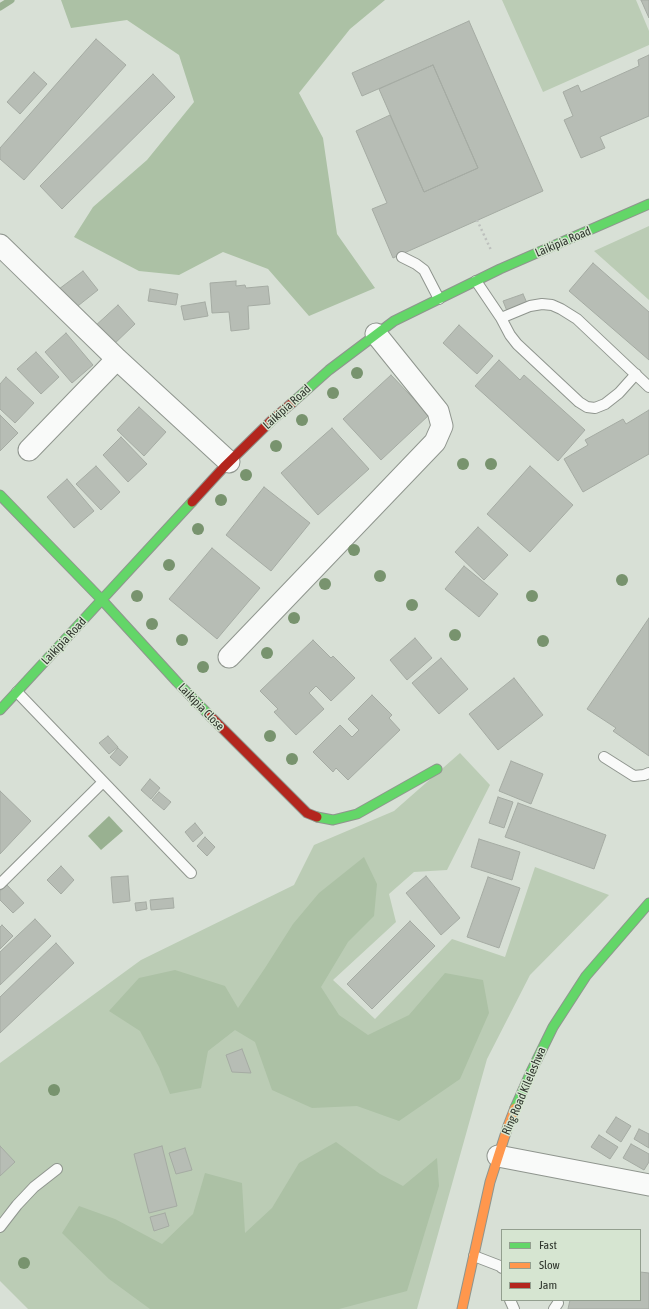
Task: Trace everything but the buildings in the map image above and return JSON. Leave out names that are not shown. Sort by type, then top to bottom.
[{"type":"street","name":"Laikipia Road","points":[[0,710],[229,462],[272,420],[329,370],[394,321],[500,269],[649,204]]},
{"type":"street","points":[[0,245],[117,359],[229,462]]},
{"type":"street","points":[[228,656],[435,442],[442,426],[438,411],[376,334]]},
{"type":"street","points":[[29,450],[117,359]]},
{"type":"street","name":"Laikipia Close","points":[[0,495],[102,600],[218,725],[301,808],[314,816],[333,820],[357,814],[437,769]]},
{"type":"street","name":"Ring Road Kileleshwa","points":[[462,1309],[490,1182],[508,1126],[530,1074],[553,1027],[586,976],[649,903]]},
{"type":"street","points":[[498,1156],[649,1185]]},
{"type":"lane","points":[[402,257],[424,270],[439,299]]},
{"type":"lane","points":[[476,281],[517,344],[579,402],[596,408],[605,404],[636,374]]},
{"type":"lane","points":[[501,318],[536,305],[552,305],[562,309],[577,319],[649,387]]},
{"type":"lane","points":[[17,692],[191,873]]},
{"type":"lane","points":[[604,757],[634,776],[649,773]]},
{"type":"lane","points":[[0,884],[103,782]]},
{"type":"lane","points":[[0,1227],[17,1205],[34,1187],[57,1169]]},
{"type":"lane","points":[[474,1256],[501,1267]]},
{"type":"path","points":[[477,220],[500,269]]},
{"type":"shaded area","points":[[61,0],[385,0],[350,29],[299,93],[323,138],[337,234],[375,288],[309,316],[268,269],[223,252],[179,275],[139,271],[74,237],[93,207],[147,160],[194,102],[179,55],[127,20],[71,28]]},
{"type":"shaded area","points":[[502,0],[636,0],[649,31],[649,45],[543,92]]},
{"type":"shaded area","points":[[649,226],[649,300],[594,251]]},
{"type":"shaded area","points":[[460,753],[490,785],[447,870],[414,872],[389,894],[396,922],[333,980],[375,1019],[452,939],[505,957],[535,867],[609,895],[530,975],[487,1059],[417,1309],[28,1309],[0,1281],[0,1063],[141,960],[294,885],[314,845],[394,811]]},
{"type":"shaded area","points":[[109,816],[123,831],[101,850],[88,836]]},
{"type":"shaded area","points":[[364,857],[377,884],[374,916],[348,942],[321,987],[339,1015],[368,1035],[409,1015],[445,973],[483,980],[489,1013],[460,1079],[399,1121],[357,1106],[312,1108],[272,1090],[255,1042],[235,1030],[208,1051],[201,1088],[170,1094],[159,1067],[140,1031],[109,1011],[139,978],[175,970],[225,986],[238,1008],[293,924],[319,893]]},
{"type":"shaded area","points":[[336,1142],[380,1174],[403,1186],[437,1158],[439,1186],[407,1291],[339,1309],[150,1309],[109,1279],[62,1233],[79,1206],[115,1219],[162,1244],[193,1214],[205,1173],[242,1183],[245,1233],[272,1208],[299,1163]]},
{"type":"waterway","points":[[0,7],[11,0]]},
{"type":"traffic: fast","points":[[292,403],[329,370],[394,321],[500,269],[649,204]]},
{"type":"traffic: fast","points":[[0,495],[102,600],[210,716]]},
{"type":"traffic: fast","points":[[0,710],[192,502]]},
{"type":"traffic: fast","points":[[317,817],[333,820],[357,814],[437,769]]},
{"type":"traffic: fast","points":[[515,1108],[553,1027],[586,976],[649,903]]},
{"type":"traffic: slow","points":[[462,1309],[490,1182],[515,1108]]},
{"type":"traffic: jam","points":[[192,502],[224,467],[272,420],[292,403]]},
{"type":"traffic: jam","points":[[210,716],[307,813],[317,817]]}]
